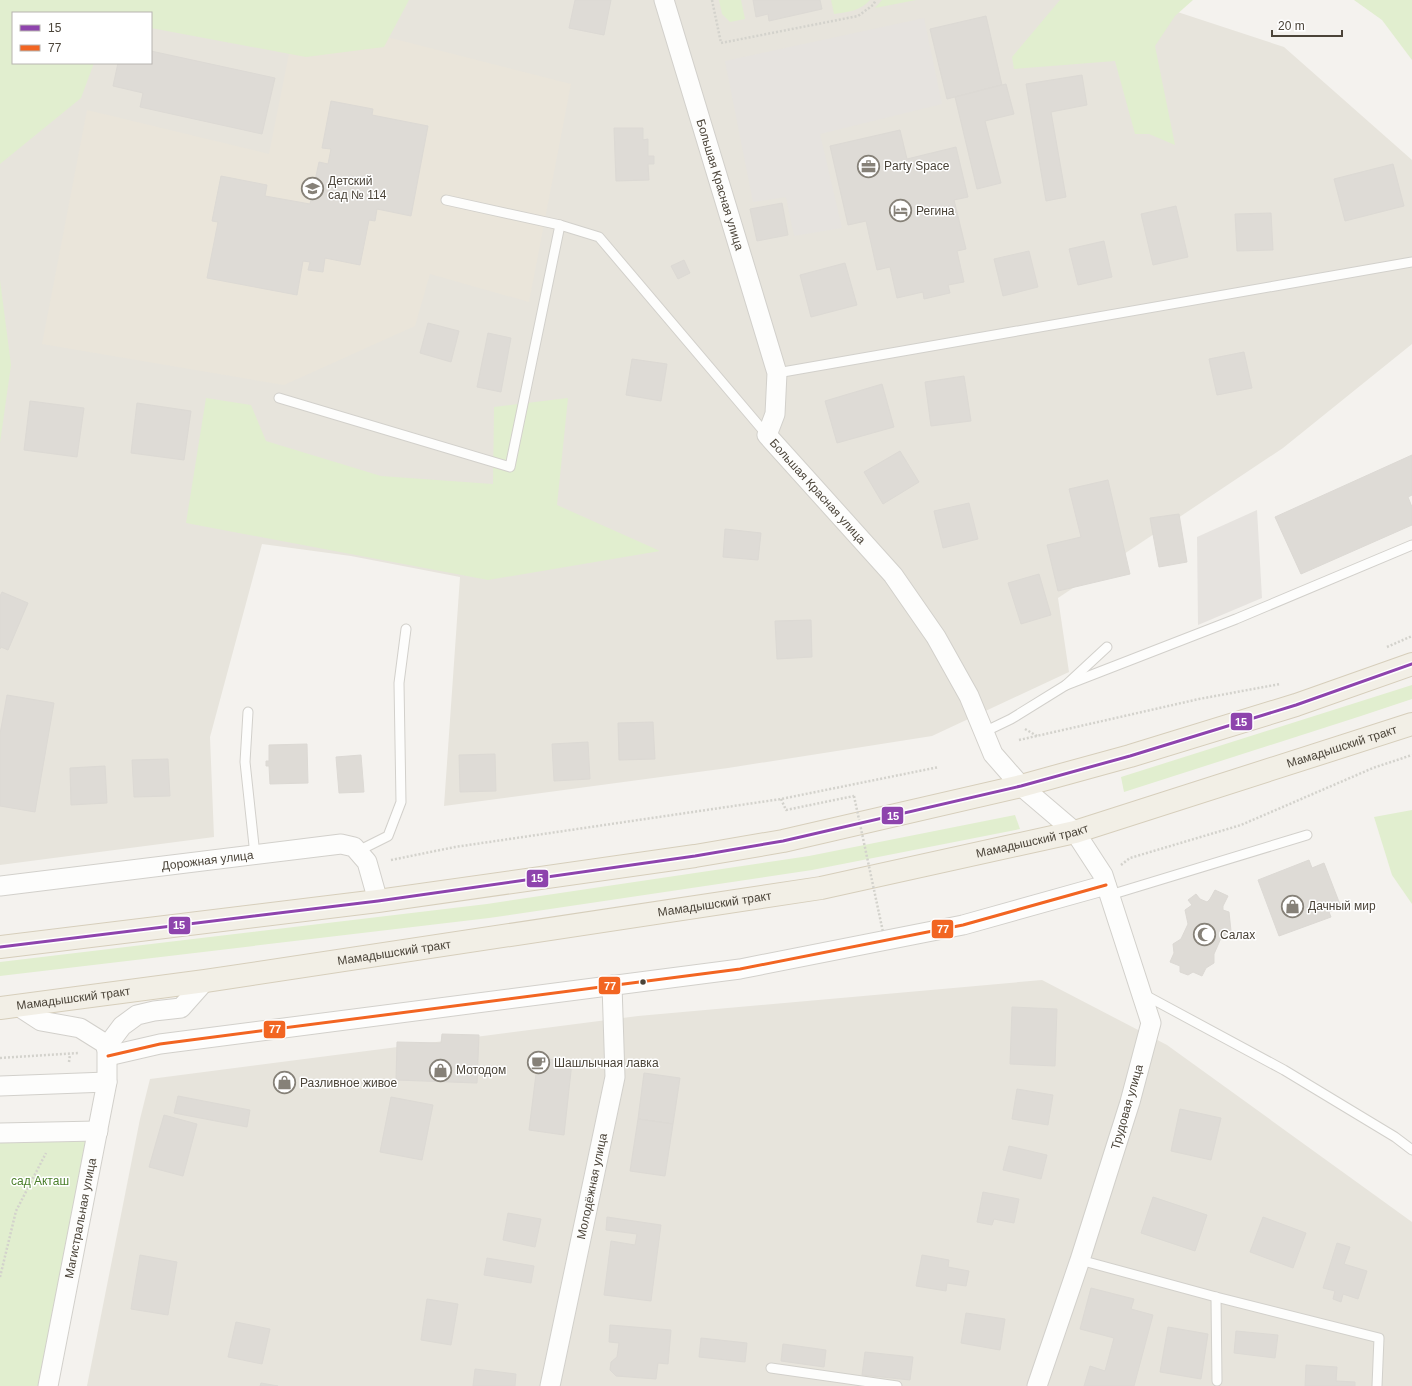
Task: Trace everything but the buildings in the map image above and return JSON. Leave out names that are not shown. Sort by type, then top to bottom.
[{"type":"main road","points":[[0,947],[378,901],[695,856],[783,841],[1021,786],[1130,756],[1296,705],[1412,664]]},
{"type":"main road","name":"Мамадышский тракт","points":[[9,1007],[205,981],[821,888],[1075,832],[1412,724]]},
{"type":"street","name":"Большая Красная улица","points":[[664,0],[777,373],[775,414],[767,435],[893,576],[936,637],[969,696],[993,754],[1021,786],[1075,832]]},
{"type":"street","name":"Трудовая улица","points":[[1037,1386],[1080,1260],[1130,1102],[1151,1023],[1103,875],[1075,832]]},
{"type":"street","name":"Дорожная улица","points":[[0,886],[341,844],[354,847],[358,851]]},
{"type":"street","points":[[358,851],[367,862],[378,901]]},
{"type":"street","points":[[9,1007],[41,1021],[80,1028],[104,1043],[108,1052],[740,969],[963,925],[1108,890]]},
{"type":"street","name":"Магистральная улица","points":[[48,1386],[107,1082],[109,1042],[122,1026],[137,1015],[154,1011],[181,1008],[205,981]]},
{"type":"street","name":"Молодёжная улица","points":[[550,1386],[615,1077],[612,985]]},
{"type":"street","points":[[0,1086],[107,1082]]},
{"type":"street","points":[[0,1133],[98,1131]]},
{"type":"lane","points":[[446,200],[560,225],[599,237],[767,435]]},
{"type":"lane","points":[[279,398],[510,467],[560,225]]},
{"type":"lane","points":[[777,373],[1412,262]]},
{"type":"lane","points":[[984,732],[1011,719],[1066,685],[1236,619],[1412,545]]},
{"type":"lane","points":[[358,851],[388,836],[401,802],[399,683],[406,629]]},
{"type":"lane","points":[[1066,685],[1107,647]]},
{"type":"lane","points":[[248,712],[245,762],[255,854]]},
{"type":"lane","points":[[1108,890],[1307,835]]},
{"type":"lane","points":[[1142,994],[1284,1070],[1394,1137],[1412,1150]]},
{"type":"lane","points":[[1080,1260],[1216,1297],[1379,1338],[1377,1386]]},
{"type":"lane","points":[[1216,1297],[1217,1381]]},
{"type":"lane","points":[[771,1368],[897,1386]]},
{"type":"path","points":[[712,0],[721,43],[858,16],[873,6],[876,0]]},
{"type":"path","points":[[1384,648],[1412,636]]},
{"type":"path","points":[[1019,740],[1199,699],[1284,683]]},
{"type":"path","points":[[1120,866],[1130,858],[1241,825],[1373,768],[1412,755]]},
{"type":"path","points":[[391,860],[454,847],[781,799],[939,767]]},
{"type":"path","points":[[781,799],[786,810],[854,796],[883,932]]},
{"type":"path","points":[[0,1058],[84,1053]]},
{"type":"path","points":[[67,1083],[70,1054]]},
{"type":"path","points":[[0,1277],[16,1211],[58,1132]]},
{"type":"shaded area","points":[[0,0],[1141,0],[1284,47],[1412,160],[1412,344],[1283,448],[1058,598],[1069,672],[932,736],[728,768],[444,806],[460,577],[351,556],[262,544],[210,737],[214,837],[0,865]]},
{"type":"shaded area","name":"Детский сад № 114","points":[[297,14],[571,84],[529,302],[430,274],[415,326],[284,385],[42,344],[87,110],[269,154]]},
{"type":"shaded area","points":[[924,18],[942,104],[820,134],[842,228],[794,236],[786,197],[753,202],[725,61]]},
{"type":"shaded area","points":[[1257,510],[1262,598],[1198,625],[1197,537]]},
{"type":"shaded area","points":[[1042,980],[1167,1045],[1412,1222],[1412,1386],[87,1386],[140,1119],[150,1079],[638,1016]]},
{"type":"green space","points":[[0,0],[409,0],[384,47],[306,57],[152,28],[152,12],[12,12],[12,64],[94,64],[81,98],[0,164]]},
{"type":"green space","points":[[719,0],[741,0],[745,19],[730,22],[722,14]]},
{"type":"green space","points":[[831,0],[870,0],[858,9],[834,14]]},
{"type":"green space","points":[[882,0],[916,0],[875,8]]},
{"type":"green space","points":[[1060,0],[1193,0],[1175,16],[1155,46],[1175,145],[1149,134],[1135,134],[1115,61],[1014,69],[1012,57]]},
{"type":"green space","points":[[1354,0],[1412,0],[1412,60],[1382,20]]},
{"type":"green space","points":[[0,280],[11,365],[0,443]]},
{"type":"green space","points":[[206,398],[251,405],[266,441],[381,476],[493,484],[494,407],[568,398],[557,505],[660,551],[488,580],[186,523]]},
{"type":"green space","points":[[1412,685],[1412,699],[1124,792],[1121,777]]},
{"type":"green space","points":[[1412,810],[1412,904],[1392,875],[1374,817]]},
{"type":"green space","points":[[1015,815],[1020,829],[812,870],[489,918],[0,976],[0,962],[487,904],[809,856]]},
{"type":"green space","name":"сад Акташ","points":[[89,1140],[39,1386],[0,1386],[0,1142]]},
{"type":"transit line","name":"15","points":[[0,947],[378,901],[695,856],[783,841],[1021,786],[1130,756],[1296,705],[1412,664]]},
{"type":"transit line","name":"77","points":[[108,1056],[160,1044],[740,969],[963,925],[1106,885]]},
{"type":"place","name":"Party Space","points":[[869,166]]},
{"type":"place","name":"Детский сад № 114","points":[[312,188]]},
{"type":"place","name":"Регина","points":[[901,211]]},
{"type":"place","name":"Дачный мир","points":[[1293,906]]},
{"type":"place","name":"Салах","points":[[1204,935]]},
{"type":"place","name":"Шашлычная лавка","points":[[538,1063]]},
{"type":"place","name":"Мотодом","points":[[440,1070]]},
{"type":"place","name":"Разливное живое","points":[[285,1083]]}]
